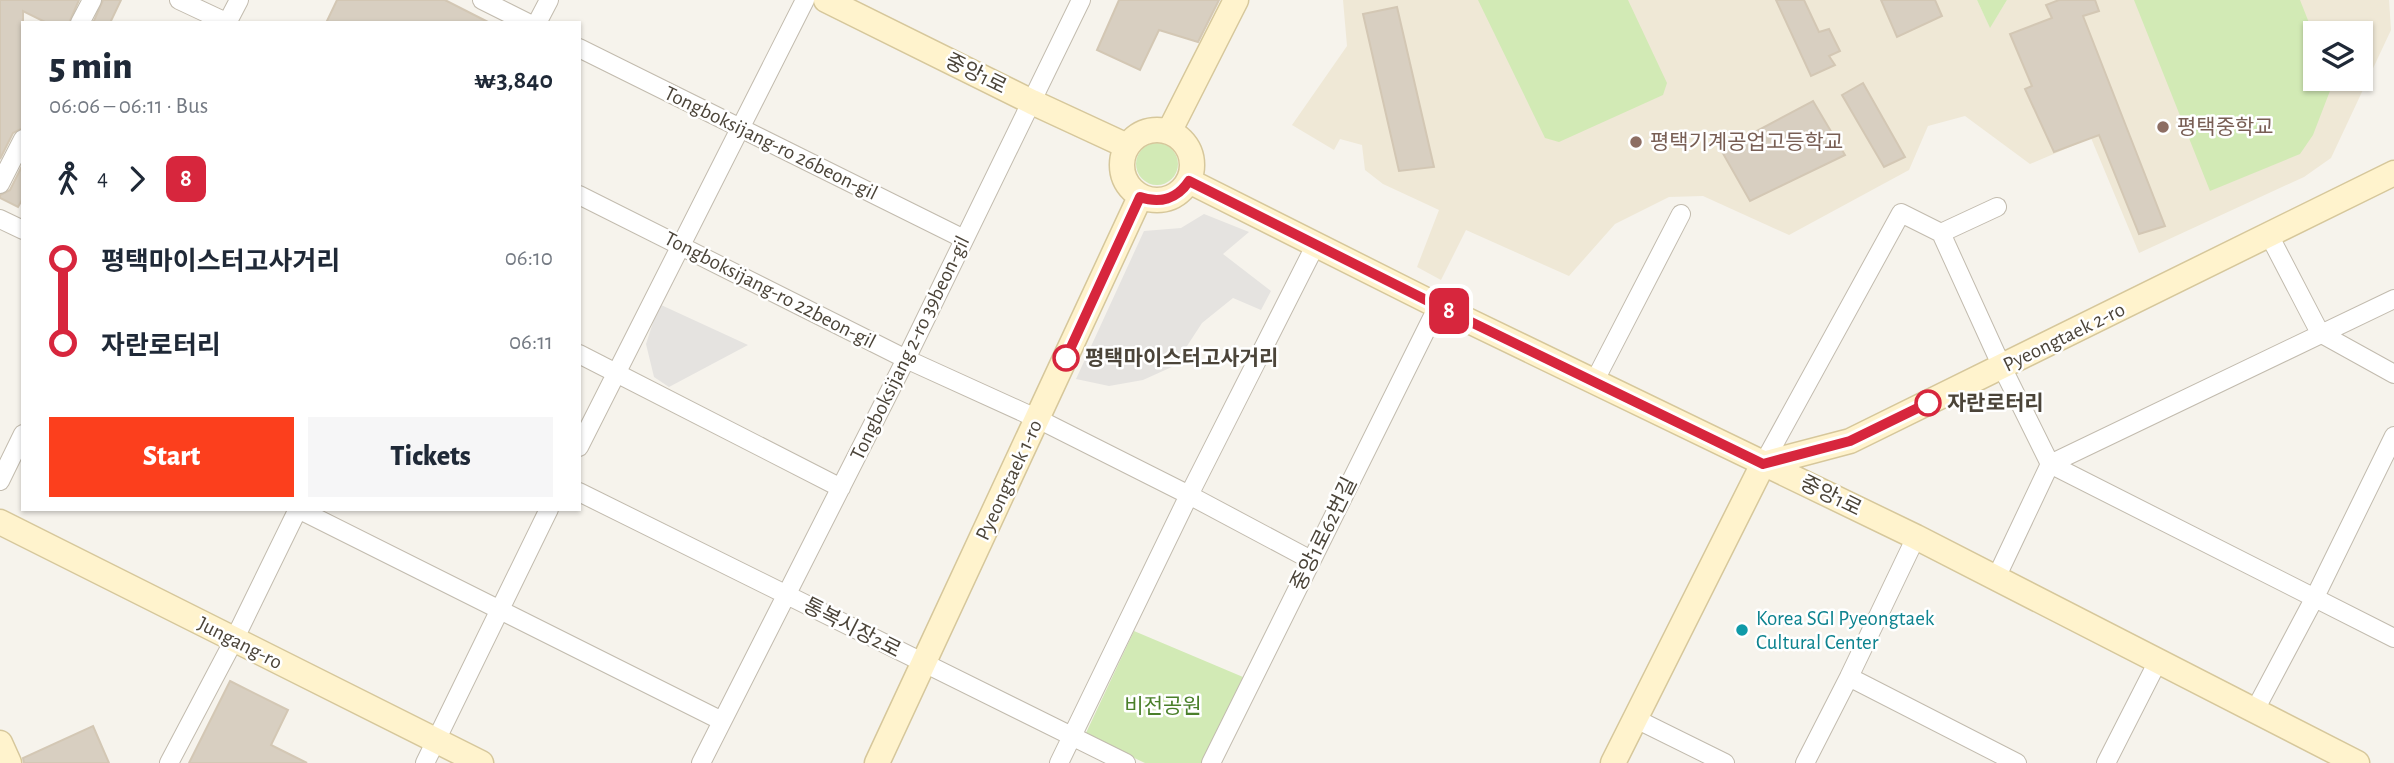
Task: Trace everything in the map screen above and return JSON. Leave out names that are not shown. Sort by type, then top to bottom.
[{"type":"street","points":[[81,21],[92,0]]},
{"type":"street","points":[[179,0],[223,21]]},
{"type":"street","points":[[228,21],[239,0]]},
{"type":"street","points":[[482,0],[524,21]]},
{"type":"street","points":[[538,21],[549,0]]},
{"type":"street","points":[[581,443],[805,0]]},
{"type":"street","name":"중앙1로","points":[[827,0],[1127,146]]},
{"type":"street","name":"Tongboksijang 2-ro 39beon-gil","points":[[701,763],[906,359],[1081,0]]},
{"type":"street","points":[[1169,132],[1236,0]]},
{"type":"street","name":"Tongboksijang-ro 26beon-gil","points":[[581,49],[964,239]]},
{"type":"street","points":[[1150,131],[1169,132],[1185,144],[1190,153],[1192,172],[1189,181],[1184,189],[1168,199],[1149,200],[1140,197],[1126,183],[1122,174],[1121,164],[1127,146],[1133,139],[1150,131]]},
{"type":"street","points":[[0,184],[21,143]]},
{"type":"street","name":"Pyeongtaek 2-ro","points":[[1763,464],[1850,441],[2394,173]]},
{"type":"street","name":"중앙1로","points":[[1189,181],[1438,306],[1916,537],[2357,763]]},
{"type":"street","name":"Tongboksijang-ro 22beon-gil","points":[[581,196],[906,359],[1038,419],[1311,560]]},
{"type":"street","name":"Pyeongtaek 1-ro","points":[[877,763],[1140,197]]},
{"type":"street","points":[[1941,233],[1997,207]]},
{"type":"street","points":[[1629,763],[1642,722],[1763,464],[1902,213],[1941,233],[2002,368],[2050,464],[2394,638]]},
{"type":"street","points":[[1594,382],[1681,214]]},
{"type":"street","points":[[0,219],[21,229]]},
{"type":"street","points":[[2269,235],[2320,333],[2394,374]]},
{"type":"street","points":[[1059,763],[1189,495],[1316,244]]},
{"type":"street","points":[[1996,578],[2050,464],[2394,299]]},
{"type":"street","name":"중앙1로62번길","points":[[1211,763],[1438,306]]},
{"type":"street","points":[[581,355],[841,488]]},
{"type":"street","points":[[2255,710],[2394,436]]},
{"type":"street","points":[[0,481],[21,438]]},
{"type":"street","name":"통복시장2로","points":[[581,493],[1126,763]]},
{"type":"street","points":[[169,763],[297,511]]},
{"type":"street","points":[[302,511],[722,721]]},
{"type":"street","points":[[436,755],[499,611],[548,511]]},
{"type":"street","name":"Jungang-ro","points":[[0,522],[436,755],[481,763]]},
{"type":"street","name":"Jungang-ro","points":[[0,537],[231,645]]},
{"type":"street","points":[[1805,763],[1916,537]]},
{"type":"street","points":[[2106,763],[2158,661]]},
{"type":"street","points":[[1849,677],[2017,763]]},
{"type":"street","points":[[1613,763],[1642,722]]},
{"type":"street","points":[[1642,722],[1725,763]]},
{"type":"street","points":[[0,743],[9,763]]},
{"type":"shaded area","name":"평택기계공업고등학교","points":[[1343,0],[1977,0],[1990,27],[2007,0],[2389,0],[2391,30],[2373,68],[2373,21],[2303,21],[2303,91],[2362,91],[2331,158],[2304,177],[2139,253],[2091,138],[2030,164],[1965,116],[1928,126],[1909,170],[1789,235],[1703,196],[1669,197],[1615,224],[1569,276],[1466,230],[1441,280],[1417,267],[1439,210],[1383,184],[1365,170],[1362,145],[1340,139],[1334,150],[1292,125],[1347,46]]},
{"type":"shaded area","points":[[1204,214],[1249,232],[1223,254],[1271,291],[1261,310],[1233,298],[1202,323],[1174,366],[1143,380],[1109,386],[1076,379],[1144,231],[1181,228]]},
{"type":"shaded area","points":[[659,304],[748,345],[669,387],[654,377],[646,344]]},
{"type":"green space","points":[[1478,0],[1628,0],[1667,83],[1663,95],[1559,142],[1545,138]]},
{"type":"green space","points":[[1977,0],[2007,0],[1990,28]]},
{"type":"green space","points":[[2134,0],[2300,0],[2308,21],[2303,21],[2303,91],[2330,91],[2313,135],[2300,154],[2210,191]]},
{"type":"green space","points":[[1157,143],[1172,149],[1178,164],[1172,179],[1157,185],[1142,179],[1136,164],[1142,149]]},
{"type":"green space","name":"비전공원","points":[[1134,631],[1243,677],[1205,763],[1145,763],[1085,735]]},
{"type":"building","points":[[0,0],[79,0],[70,21],[43,21],[23,11],[21,129],[13,133],[0,159]]},
{"type":"building","points":[[103,0],[121,0],[111,21],[94,21]]},
{"type":"building","points":[[337,0],[445,0],[486,21],[327,21]]},
{"type":"building","points":[[1119,0],[1219,0],[1198,42],[1159,30],[1140,70],[1097,50]]},
{"type":"building","points":[[1776,0],[1804,0],[1819,32],[1829,29],[1840,51],[1829,56],[1835,65],[1811,76]]},
{"type":"building","points":[[1881,0],[1935,0],[1942,16],[1897,37]]},
{"type":"building","points":[[2059,0],[2095,0],[2099,11],[2083,16],[2165,226],[2139,234],[2099,135],[2054,152],[2025,89],[2032,86],[2010,34],[2052,18],[2046,5]]},
{"type":"building","points":[[1397,7],[1434,167],[1399,171],[1363,14]]},
{"type":"building","points":[[1863,83],[1905,157],[1884,167],[1842,95]]},
{"type":"building","points":[[1813,101],[1845,155],[1750,201],[1721,150]]},
{"type":"building","points":[[21,168],[21,202],[18,207],[0,198],[0,195],[10,190]]},
{"type":"building","points":[[230,681],[288,710],[271,745],[307,763],[189,763]]},
{"type":"building","points":[[93,726],[109,763],[24,763],[23,758]]},
{"type":"bus line","name":"8","points":[[1066,358],[1140,197],[1158,201],[1168,199],[1184,189],[1189,181],[1763,464],[1850,441],[1928,403]]},
{"type":"place","name":"평택중학교","points":[[2163,127]]},
{"type":"place","name":"평택기계공업고등학교","points":[[1636,142]]},
{"type":"place","name":"평택마이스터고사거리","points":[[1066,358]]},
{"type":"place","name":"자란로터리","points":[[1928,403]]},
{"type":"place","name":"Korea SGI Pyeongtaek Cultural Center","points":[[1742,630]]}]
